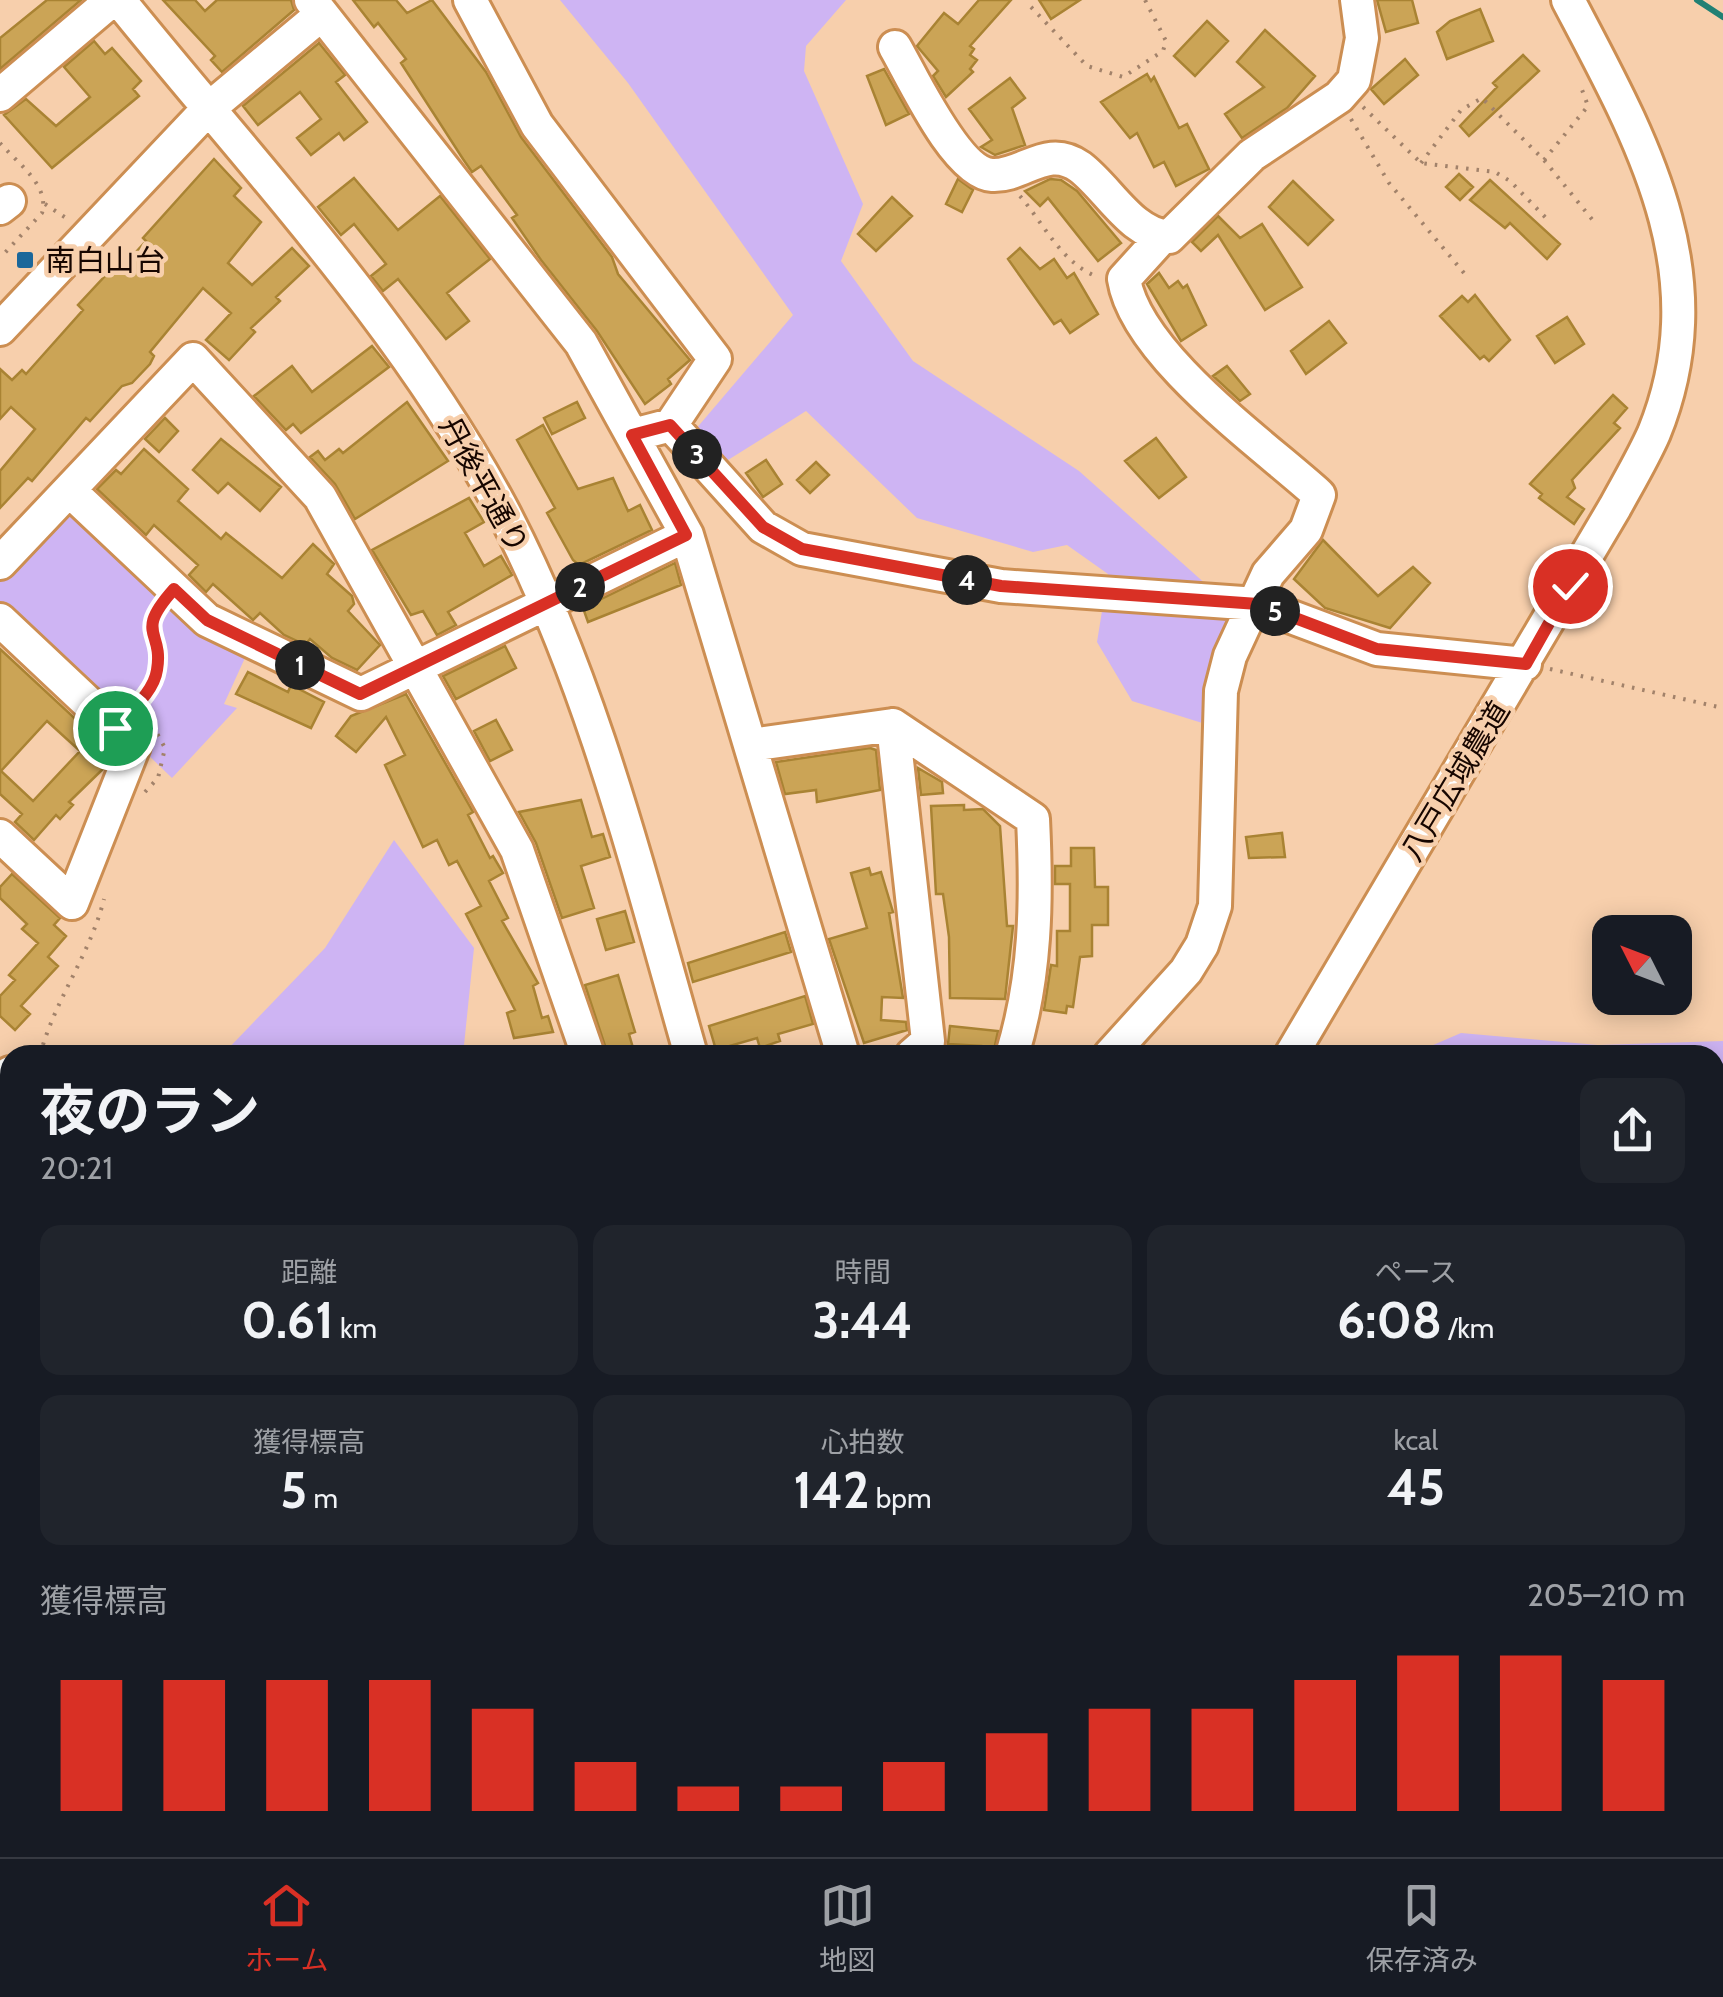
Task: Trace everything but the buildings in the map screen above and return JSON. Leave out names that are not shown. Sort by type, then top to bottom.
[{"type":"street","points":[[0,95],[115,0]]},
{"type":"street","name":"丹後平通り","points":[[115,0],[401,348],[453,424],[504,513],[582,694],[688,1045]]},
{"type":"street","points":[[470,0],[537,125],[716,359],[670,425],[632,435]]},
{"type":"street","points":[[896,48],[956,149],[979,172],[1000,174],[1036,160],[1059,158],[1078,166],[1150,235],[1169,237],[1252,155],[1343,93],[1360,62],[1358,0]]},
{"type":"street","name":"八戸広域農道","points":[[1296,1045],[1526,664],[1654,432],[1668,386],[1680,313],[1676,256],[1660,192],[1631,121],[1568,0]]},
{"type":"street","points":[[0,329],[208,110],[317,7],[581,343],[686,535],[841,1045]]},
{"type":"street","points":[[1119,1045],[1186,971],[1202,945],[1211,919],[1221,691],[1230,656],[1258,604],[1268,574],[1306,530],[1319,496],[1252,441],[1153,338],[1124,280],[1163,236]]},
{"type":"street","points":[[0,563],[194,359],[320,497],[517,850],[585,1045]]},
{"type":"street","points":[[670,425],[763,527],[802,549],[1001,586],[1258,604],[1377,649],[1526,664]]},
{"type":"street","points":[[70,491],[207,620],[360,694],[686,535]]},
{"type":"street","points":[[0,620],[134,746],[72,902],[0,836]]},
{"type":"street","points":[[751,745],[893,725],[1032,819],[1036,916],[1027,1006],[1015,1045]]},
{"type":"street","points":[[893,725],[928,1040],[923,1045]]},
{"type":"path","points":[[1032,7],[1086,66],[1123,76],[1162,51],[1166,41],[1145,0]]},
{"type":"path","points":[[1544,160],[1588,106],[1574,66],[1592,46]]},
{"type":"path","points":[[1343,93],[1420,163],[1495,172],[1548,220]]},
{"type":"path","points":[[1343,93],[1389,183],[1469,279]]},
{"type":"path","points":[[1420,163],[1475,98],[1493,105],[1596,223]]},
{"type":"path","points":[[1000,174],[1081,271],[1124,280]]},
{"type":"path","points":[[45,204],[70,222]]},
{"type":"path","points":[[115,728],[152,685],[158,669],[152,622],[156,609],[174,589]]},
{"type":"path","points":[[1526,664],[1723,708]]},
{"type":"shaded area","points":[[560,0],[846,0],[806,46],[804,71],[863,204],[841,261],[913,361],[1079,471],[1255,628],[1215,727],[1132,701],[1097,642],[1108,574],[1067,545],[1033,552],[917,518],[806,411],[728,460],[695,430],[793,315],[628,83]]},
{"type":"shaded area","points":[[66,502],[249,649],[224,704],[237,708],[172,778],[0,612],[0,573]]},
{"type":"shaded area","points":[[394,840],[474,948],[464,1045],[232,1045],[325,948]]},
{"type":"shaded area","points":[[1461,1033],[1598,1045],[1433,1045]]},
{"type":"shaded area","points":[[1723,1041],[1723,1045],[1598,1045]]},
{"type":"waterway","points":[[1697,0],[1723,17]]},
{"type":"place","name":"南白山台","points":[[25,260]]},
{"type":"route","points":[[115,728],[152,685],[158,669],[152,622],[156,609],[174,589],[207,620],[360,694],[686,535],[632,435],[670,425],[763,527],[802,549],[1001,586],[1258,604],[1377,649],[1526,664],[1570,586]]}]
